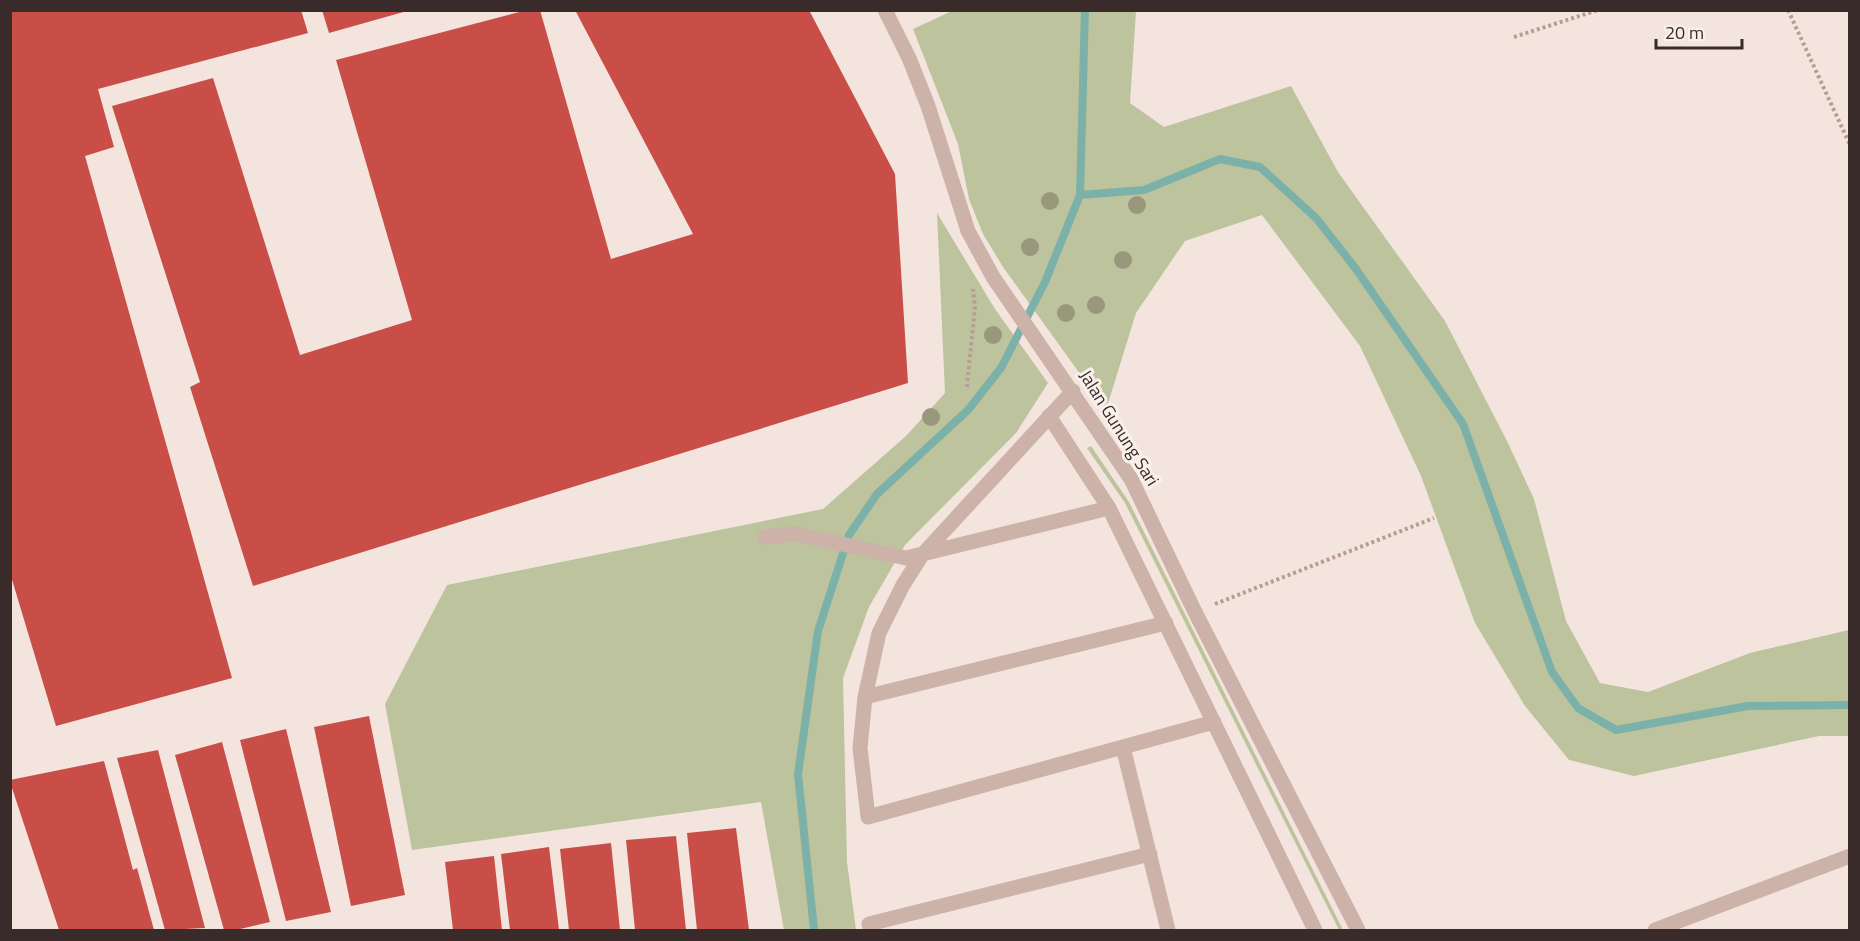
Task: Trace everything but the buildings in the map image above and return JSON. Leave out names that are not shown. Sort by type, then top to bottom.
[{"type":"street","name":"Jalan Gunung Sari","points":[[885,10],[909,58],[928,106],[969,231],[1015,308],[1131,479],[1195,612],[1358,930]]},
{"type":"street","points":[[1073,391],[922,555],[903,585],[879,633],[866,697],[860,748],[868,816],[1214,722]]},
{"type":"street","points":[[1049,416],[1109,508],[1315,930]]},
{"type":"street","points":[[765,537],[796,534],[906,558],[1109,508]]},
{"type":"street","points":[[866,697],[1166,623]]},
{"type":"street","points":[[1123,747],[1168,930]]},
{"type":"street","points":[[871,930],[869,924],[1150,854]]},
{"type":"street","points":[[1655,930],[1850,856]]},
{"type":"path","points":[[1514,37],[1598,10]]},
{"type":"path","points":[[1788,10],[1850,145]]},
{"type":"path","points":[[968,387],[975,307],[973,285]]},
{"type":"path","points":[[1195,612],[1434,518]]},
{"type":"green space","points":[[952,11],[1136,11],[1130,103],[1164,127],[1291,86],[1338,172],[1445,321],[1534,499],[1566,621],[1600,683],[1648,692],[1750,653],[1849,630],[1849,736],[1819,736],[1634,776],[1569,760],[1525,706],[1475,623],[1421,476],[1360,346],[1262,215],[1185,241],[1136,313],[1106,410],[1003,267],[983,234],[969,199],[958,144],[913,29]]},
{"type":"green space","points":[[937,213],[995,309],[1048,383],[1016,433],[905,545],[869,607],[843,678],[847,862],[856,930],[784,930],[761,802],[412,850],[385,704],[447,585],[823,509],[906,436],[945,393]]},
{"type":"green space","points":[[1091,446],[1129,502],[1343,930],[1339,930],[1125,503],[1087,448]]},
{"type":"waterway","points":[[814,930],[798,774],[818,631],[849,535],[877,494],[968,410],[1001,368],[1045,282],[1080,195],[1085,10]]},
{"type":"waterway","points":[[1080,195],[1144,190],[1220,159],[1260,167],[1316,218],[1356,269],[1463,424],[1552,672],[1578,708],[1616,730],[1748,706],[1850,705]]}]
